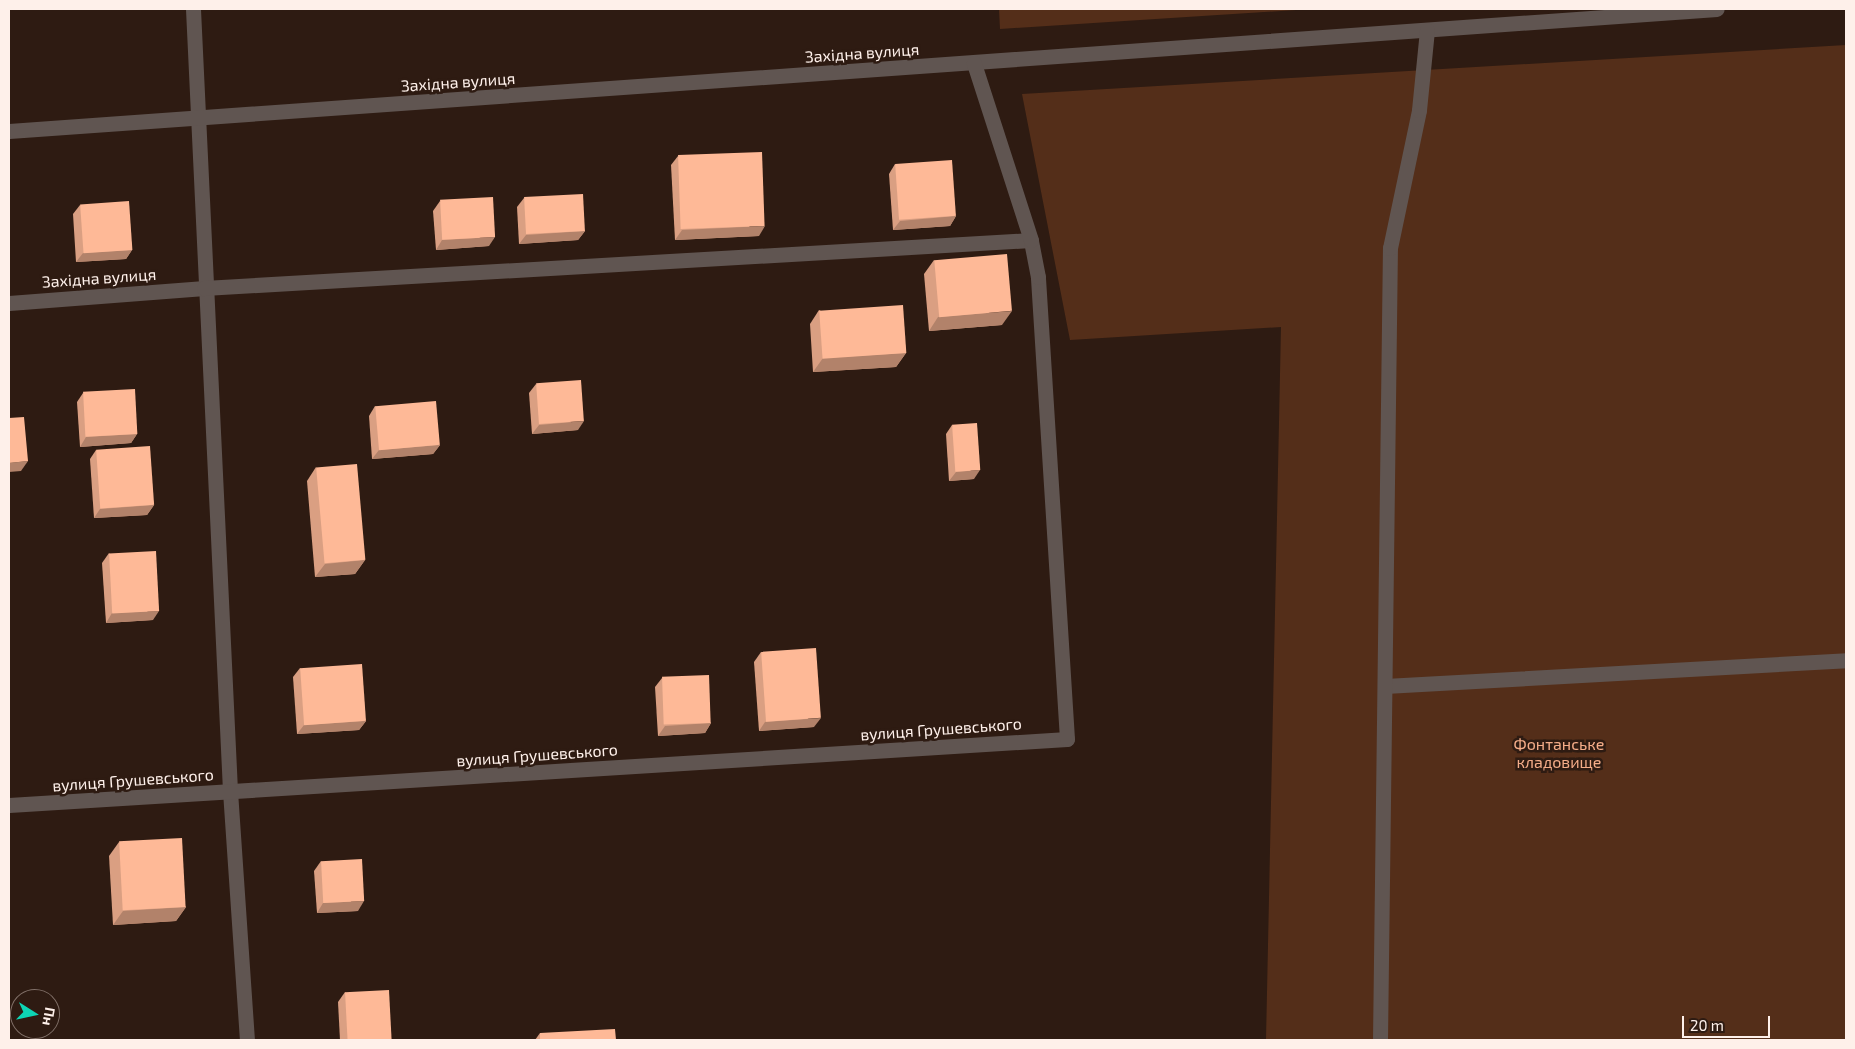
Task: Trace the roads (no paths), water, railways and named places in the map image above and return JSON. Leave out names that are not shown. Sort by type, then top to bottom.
[{"type":"street","points":[[193,9],[204,288],[230,791],[247,1040]]},
{"type":"street","name":"Західна вулиця","points":[[9,131],[1717,9]]},
{"type":"street","points":[[1380,1040],[1390,248],[1419,110],[1427,30]]},
{"type":"street","points":[[974,63],[1031,240]]},
{"type":"street","name":"Західна вулиця","points":[[9,303],[204,288],[1031,240]]},
{"type":"street","name":"вулиця Грушевського","points":[[9,805],[1067,739],[1038,277],[1031,240]]},
{"type":"street","points":[[1385,686],[1846,660]]},
{"type":"park label","name":"Фонтанське кладовище","points":[[1559,753]]}]
